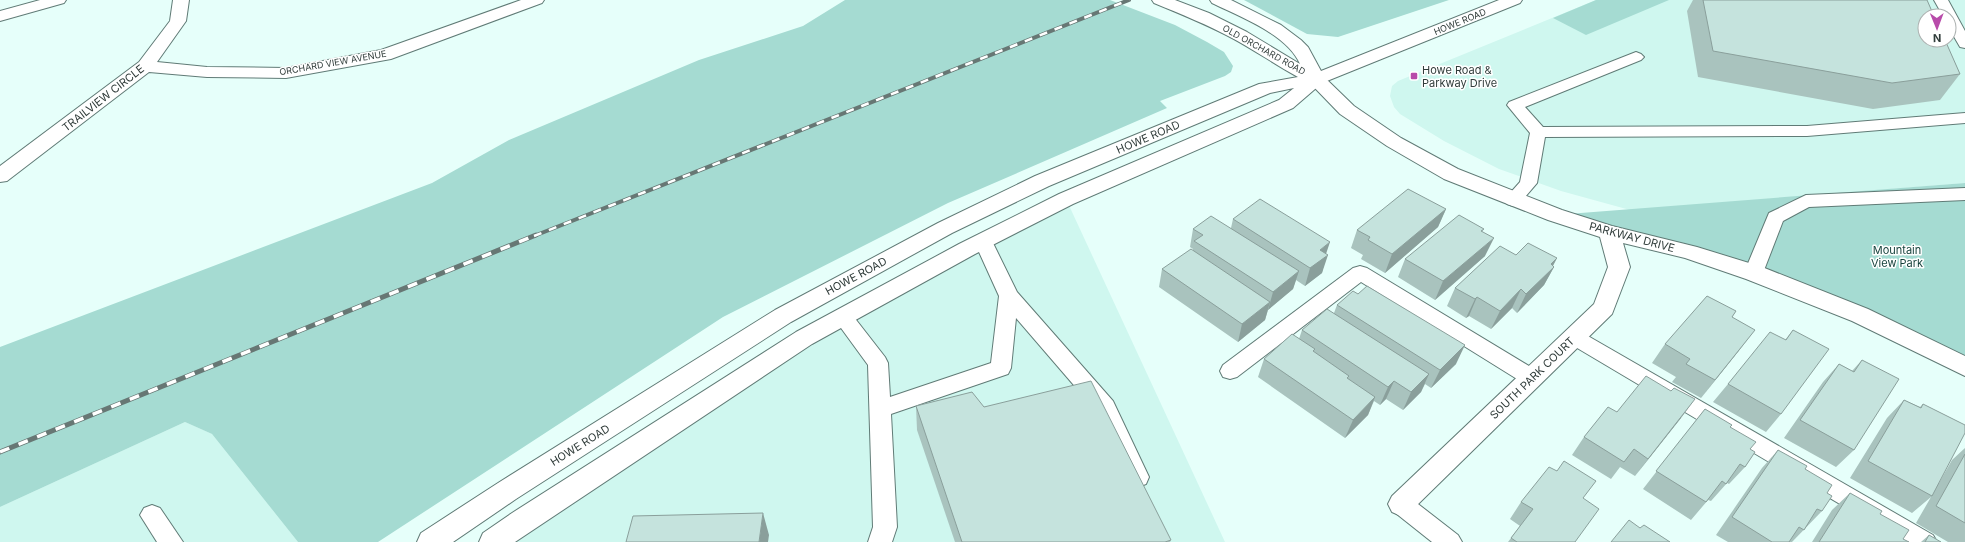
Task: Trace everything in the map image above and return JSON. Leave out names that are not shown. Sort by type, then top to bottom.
[{"type":"street","points":[[0,16],[58,0]]},
{"type":"street","name":"TRAILVIEW CIRCLE","points":[[0,176],[145,66],[178,21],[181,0]]},
{"type":"street","name":"ORCHARD VIEW AVENUE","points":[[145,66],[207,72],[286,73],[385,55],[536,0]]},
{"type":"street","name":"OLD ORCHARD ROAD","points":[[1160,0],[1203,16],[1241,36],[1277,59],[1316,79]]},
{"type":"street","name":"OLD ORCHARD ROAD","points":[[1218,0],[1257,19],[1288,39],[1302,51],[1316,79]]},
{"type":"street","name":"HOWE ROAD","points":[[431,542],[507,491],[783,316],[945,228],[1042,181],[1265,88],[1316,79],[1514,0]]},
{"type":"street","name":"HOWE ROAD","points":[[493,542],[522,521],[804,338],[983,241],[1066,199],[1286,104],[1316,79]]},
{"type":"street","name":"PARKWAY DRIVE","points":[[1316,79],[1347,110],[1394,142],[1450,174],[1513,200],[1555,215],[1609,232],[1689,252],[1754,273],[1860,315],[1965,366]]},
{"type":"street","name":"SOUTH PARK COURT","points":[[1401,504],[1604,308],[1619,267],[1609,232]]},
{"type":"lane","points":[[1941,0],[1965,44]]},
{"type":"lane","points":[[1636,57],[1515,105],[1538,132],[1807,131],[1965,118]]},
{"type":"lane","points":[[1513,200],[1528,183],[1538,132]]},
{"type":"lane","points":[[1754,273],[1775,217],[1806,201],[1965,194]]},
{"type":"lane","points":[[983,241],[1009,296],[1105,407],[1146,492]]},
{"type":"lane","points":[[1230,371],[1360,274],[1532,378]]},
{"type":"lane","points":[[880,409],[1001,368],[1009,296]]},
{"type":"lane","points":[[843,317],[878,363],[885,527],[880,542]]},
{"type":"lane","points":[[1574,337],[1926,542]]},
{"type":"lane","points":[[1401,504],[1450,542]]},
{"type":"lane","points":[[152,515],[171,542]]},
{"type":"shaded area","points":[[1596,0],[1965,0],[1965,183],[1630,210],[1561,191],[1499,169],[1444,141],[1400,114],[1394,107],[1390,96],[1392,86],[1398,81]]},
{"type":"shaded area","points":[[1066,199],[1225,542],[493,542],[804,338]]},
{"type":"shaded area","points":[[185,422],[212,434],[298,542],[0,542],[0,507]]},
{"type":"green space","points":[[845,0],[1110,0],[1175,25],[1207,42],[1224,52],[1233,66],[1231,72],[1225,76],[1160,101],[1167,108],[948,203],[723,317],[378,542],[298,542],[212,434],[185,422],[0,507],[0,347],[432,183],[509,140],[699,60],[803,26]]},
{"type":"green space","points":[[1244,0],[1449,0],[1338,37],[1307,34]]},
{"type":"green space","points":[[1596,0],[1669,0],[1586,35],[1553,18]]},
{"type":"green space","name":"Mountain View Park","points":[[1965,183],[1965,367],[1860,315],[1555,215]]},
{"type":"building","points":[[1703,0],[1927,0],[1930,8],[1917,8],[1917,48],[1949,48],[1960,74],[1892,83],[1713,51]]},
{"type":"building","points":[[1408,189],[1446,209],[1392,254],[1368,240],[1370,237],[1357,230]]},
{"type":"building","points":[[1260,199],[1330,242],[1320,250],[1328,255],[1310,268],[1233,219]]},
{"type":"building","points":[[1459,215],[1484,229],[1481,231],[1494,238],[1443,281],[1405,259]]},
{"type":"building","points":[[1211,216],[1299,271],[1273,292],[1194,241],[1203,235],[1193,229]]},
{"type":"building","points":[[1528,243],[1557,258],[1551,264],[1554,267],[1526,294],[1521,289],[1500,311],[1477,297],[1475,299],[1455,288],[1500,246],[1516,255]]},
{"type":"building","points":[[1191,249],[1270,302],[1242,324],[1162,269]]},
{"type":"building","points":[[1367,286],[1465,345],[1440,370],[1337,305],[1353,291],[1358,294]]},
{"type":"building","points":[[1707,296],[1736,311],[1732,317],[1755,330],[1715,380],[1686,364],[1690,359],[1665,344]]},
{"type":"building","points":[[1327,309],[1429,374],[1411,392],[1394,381],[1388,387],[1302,330]]},
{"type":"building","points":[[1793,330],[1829,349],[1781,414],[1728,384],[1770,332],[1786,340]]},
{"type":"building","points":[[1292,334],[1315,349],[1313,351],[1349,376],[1347,378],[1375,397],[1353,420],[1264,359]]},
{"type":"building","points":[[1862,360],[1899,379],[1854,450],[1800,420],[1839,364],[1854,372]]},
{"type":"building","points":[[1646,376],[1671,391],[1674,388],[1695,399],[1648,459],[1634,449],[1624,462],[1584,437],[1608,407],[1617,412]]},
{"type":"building","points":[[1091,381],[1171,540],[1165,542],[962,542],[916,406],[972,392],[984,407]]},
{"type":"building","points":[[1904,400],[1921,408],[1923,404],[1965,425],[1965,433],[1932,496],[1868,461]]},
{"type":"building","points":[[1705,409],[1732,425],[1730,427],[1756,442],[1750,449],[1755,452],[1745,467],[1740,464],[1726,484],[1722,481],[1706,502],[1656,471]]},
{"type":"building","points":[[1778,450],[1807,466],[1805,469],[1832,485],[1827,493],[1832,496],[1822,511],[1817,509],[1804,530],[1799,527],[1789,542],[1772,542],[1732,517]]},
{"type":"building","points":[[1965,454],[1965,523],[1936,506]]},
{"type":"building","points":[[1564,461],[1596,481],[1583,498],[1599,509],[1575,542],[1517,542],[1511,538],[1533,509],[1521,502],[1549,467],[1557,471]]},
{"type":"building","points":[[1850,493],[1882,511],[1880,514],[1909,530],[1903,539],[1909,542],[1819,542]]},
{"type":"building","points":[[763,513],[759,542],[626,542],[633,516]]},
{"type":"building","points":[[1629,520],[1640,528],[1644,525],[1670,542],[1611,542]]},
{"type":"building","points":[[1929,535],[1941,542],[1925,542]]},
{"type":"railway","points":[[534,236],[1129,0]]},
{"type":"railway","points":[[0,452],[536,235]]},
{"type":"place","name":"Howe Road & Parkway Drive","points":[[1414,76]]}]
